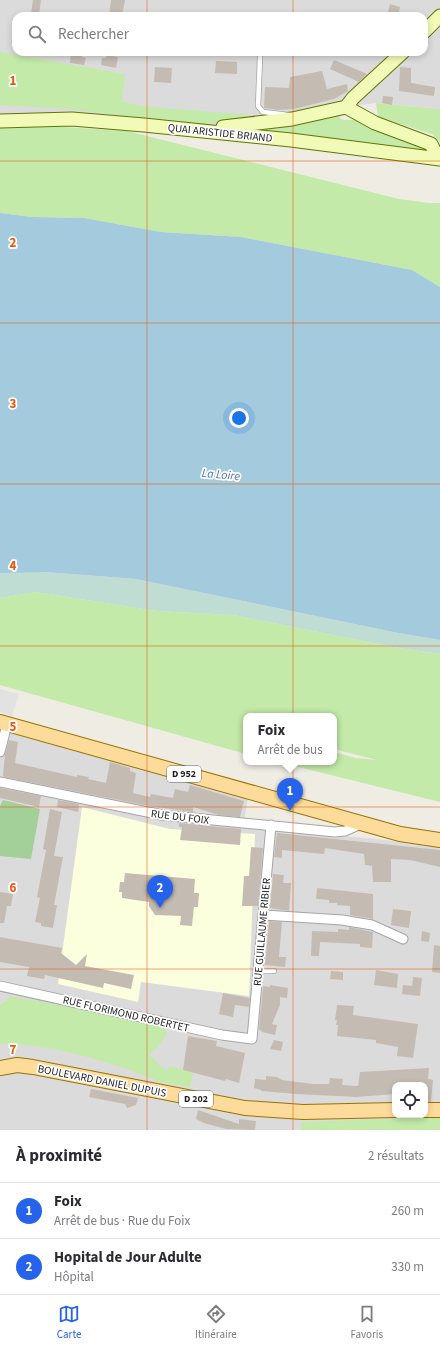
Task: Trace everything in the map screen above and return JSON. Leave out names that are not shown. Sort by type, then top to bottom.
[{"type":"main road","points":[[428,28],[440,16]]},
{"type":"main road","points":[[221,132],[223,128],[292,119],[346,107],[353,98],[399,56]]},
{"type":"main road","points":[[346,107],[375,123],[431,144],[437,159]]},
{"type":"main road","name":"QUAI ARISTIDE BRIAND","points":[[0,121],[72,119],[221,132],[437,159]]},
{"type":"main road","name":"D 952","points":[[4,723],[361,824],[400,834],[440,840]]},
{"type":"main road","name":"BOULEVARD DANIEL DUPUIS","points":[[0,1068],[17,1065],[34,1067],[245,1108],[302,1112],[392,1110]]},
{"type":"main road","points":[[428,1110],[440,1110]]},
{"type":"street","points":[[0,752],[4,723]]},
{"type":"street","name":"RUE DU FOIX","points":[[0,782],[162,816],[336,832],[350,829],[361,824]]},
{"type":"street","name":"RUE GUILLAUME RIBIER","points":[[252,1039],[271,825]]},
{"type":"street","points":[[264,915],[314,917],[372,925],[403,939]]},
{"type":"street","name":"RUE FLORIMOND ROBERTET","points":[[0,986],[222,1035],[252,1039]]},
{"type":"lane","points":[[260,57],[258,106],[263,112],[288,114],[292,119]]},
{"type":"lane","points":[[259,971],[274,971]]},
{"type":"shaded area","points":[[0,0],[440,0],[440,109],[376,103],[346,107],[221,132],[0,121]]},
{"type":"shaded area","points":[[44,572],[136,579],[398,633],[440,640],[440,654],[393,647],[233,615],[156,611],[36,592],[0,598],[0,573]]},
{"type":"shaded area","points":[[0,689],[19,694],[12,716],[0,712]]},
{"type":"shaded area","points":[[0,730],[248,798],[243,827],[377,839],[440,848],[440,1130],[0,1130]]},
{"type":"shaded area","points":[[82,807],[170,829],[255,834],[249,996],[141,982],[138,1002],[58,984]]},
{"type":"green space","points":[[0,52],[12,54],[12,56],[23,56],[125,74],[122,102],[149,107],[251,115],[201,125],[68,109],[0,105]]},
{"type":"green space","points":[[376,103],[440,109],[440,142],[432,134],[378,117]]},
{"type":"green space","points":[[338,116],[344,120],[355,119],[427,148],[423,152],[259,132],[260,127]]},
{"type":"green space","points":[[48,126],[127,131],[399,199],[440,203],[440,287],[412,270],[241,237],[161,232],[84,218],[32,217],[0,213],[0,128]]},
{"type":"green space","points":[[36,592],[156,611],[233,615],[393,647],[440,654],[440,802],[290,765],[337,765],[337,753],[356,758],[377,760],[337,750],[337,713],[243,713],[243,753],[0,685],[0,598]]},
{"type":"green space","points":[[3,800],[40,809],[31,859],[0,856],[0,806]]},
{"type":"green space","points":[[9,996],[160,1026],[166,1029],[167,1033],[158,1047],[149,1055],[164,1069],[168,1070],[169,1066],[193,1073],[190,1087],[155,1081],[154,1079],[117,1066],[59,1050],[0,1044],[0,1005],[7,1001]]},
{"type":"green space","points":[[440,1117],[440,1130],[301,1130],[301,1124],[303,1122]]},
{"type":"water","name":"La Loire","points":[[0,213],[32,217],[84,218],[161,232],[241,237],[412,270],[440,287],[440,640],[398,633],[136,579],[44,572],[0,573]]},
{"type":"building","points":[[33,0],[41,0],[39,12],[31,12]]},
{"type":"building","points":[[111,0],[125,0],[123,12],[110,12]]},
{"type":"building","points":[[390,4],[400,7],[399,12],[388,12]]},
{"type":"building","points":[[71,56],[82,56],[86,58],[84,65],[70,63]]},
{"type":"building","points":[[107,56],[118,57],[116,68],[101,65],[102,58],[106,58]]},
{"type":"building","points":[[334,60],[367,74],[359,82],[330,69]]},
{"type":"building","points":[[216,61],[237,62],[237,74],[215,73]]},
{"type":"building","points":[[155,67],[172,68],[171,83],[154,82]]},
{"type":"building","points":[[400,67],[411,68],[411,83],[435,87],[434,96],[399,91]]},
{"type":"building","points":[[322,71],[327,89],[347,84],[348,91],[334,99],[294,109],[279,110],[264,108],[265,87],[289,88],[290,77]]},
{"type":"building","points":[[383,96],[393,97],[392,105],[382,103]]},
{"type":"building","points":[[9,740],[18,742],[15,763],[77,777],[77,775],[89,777],[88,779],[106,783],[110,762],[130,768],[130,771],[136,773],[133,793],[150,797],[151,794],[173,798],[175,789],[188,792],[190,785],[244,801],[240,817],[219,815],[193,807],[193,812],[149,806],[4,777],[5,755]]},
{"type":"building","points":[[0,788],[41,796],[39,807],[0,798]]},
{"type":"building","points":[[58,800],[79,804],[78,812],[57,807]]},
{"type":"building","points":[[50,809],[62,812],[54,856],[63,857],[54,905],[57,905],[53,928],[41,926],[41,923],[35,922],[40,898],[37,897],[46,850],[43,849]]},
{"type":"building","points":[[179,823],[241,829],[240,845],[180,840],[182,827],[179,827]]},
{"type":"building","points":[[277,833],[440,850],[440,867],[410,860],[391,859],[391,882],[373,882],[372,866],[365,865],[364,854],[325,848],[324,854],[282,850],[282,858],[274,857]]},
{"type":"building","points":[[251,847],[263,848],[258,906],[242,906],[244,876],[249,876]]},
{"type":"building","points":[[125,873],[195,879],[194,893],[199,893],[198,907],[194,907],[192,926],[180,925],[181,916],[155,915],[149,906],[149,902],[122,898],[122,892],[119,892],[120,882],[124,882]]},
{"type":"building","points":[[273,874],[284,875],[283,883],[291,883],[289,911],[270,908]]},
{"type":"building","points":[[317,888],[373,894],[373,919],[350,915],[350,906],[329,903],[329,900],[316,899]]},
{"type":"building","points":[[0,892],[13,894],[11,906],[7,906],[4,923],[0,923]]},
{"type":"building","points":[[393,909],[411,911],[409,928],[391,925]]},
{"type":"building","points":[[269,921],[282,922],[279,957],[286,957],[285,967],[265,965]]},
{"type":"building","points":[[349,927],[373,932],[372,948],[360,947],[360,944],[320,942],[319,956],[311,956],[312,931],[338,932],[338,929],[349,930]]},
{"type":"building","points":[[422,931],[430,933],[429,942],[421,941]]},
{"type":"building","points":[[0,937],[62,948],[61,953],[76,965],[87,954],[85,966],[134,975],[131,989],[104,983],[103,988],[45,975],[44,979],[27,976],[29,967],[0,962]]},
{"type":"building","points":[[434,945],[440,946],[440,973],[432,972]]},
{"type":"building","points":[[376,970],[398,974],[397,988],[374,985]]},
{"type":"building","points":[[331,971],[343,972],[343,980],[330,979]]},
{"type":"building","points":[[413,977],[422,978],[420,996],[402,994],[403,985],[412,986]]},
{"type":"building","points":[[270,985],[288,988],[287,998],[280,997],[280,1005],[272,1024],[277,1025],[275,1035],[262,1032],[259,1029],[263,986],[270,987]]},
{"type":"building","points":[[223,993],[250,998],[249,1007],[235,1005],[233,1017],[219,1014]]},
{"type":"building","points":[[337,1005],[354,1006],[353,1015],[418,1024],[413,1058],[397,1056],[398,1047],[376,1043],[376,1040],[337,1036],[338,1025],[336,1025],[337,1020],[335,1020]]},
{"type":"building","points":[[188,1036],[217,1041],[216,1046],[245,1053],[239,1083],[226,1079],[225,1081],[183,1070]]},
{"type":"building","points":[[274,1040],[283,1042],[281,1051],[270,1049]]},
{"type":"building","points":[[429,1068],[428,1079],[433,1080],[431,1102],[428,1102],[428,1082],[392,1082],[392,1094],[356,1097],[261,1091],[254,1088],[255,1079],[266,1080],[266,1076],[277,1077],[282,1080],[313,1084],[329,1084],[330,1078],[343,1079],[342,1085],[358,1086],[360,1072]]},
{"type":"building","points":[[91,1089],[138,1098],[136,1105],[127,1108],[125,1104],[89,1097]]},
{"type":"building","points":[[198,1110],[239,1124],[239,1119],[256,1121],[255,1130],[226,1129],[204,1123],[196,1119]]},
{"type":"place","name":"Foix","points":[[290,811]]},
{"type":"place","name":"Hopital de Jour Adulte","points":[[160,908]]}]
